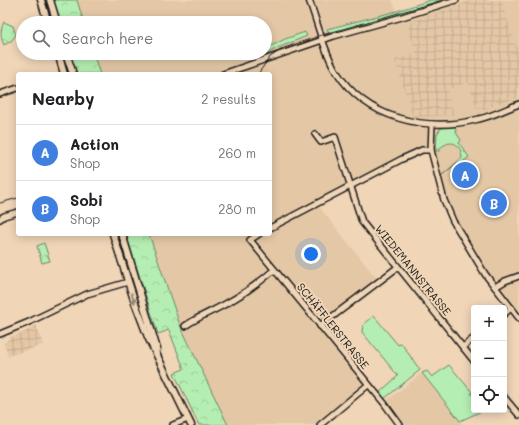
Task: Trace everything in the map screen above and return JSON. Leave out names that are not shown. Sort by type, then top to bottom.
[{"type":"street","points":[[41,0],[46,16]]},
{"type":"street","points":[[50,0],[55,16]]},
{"type":"street","points":[[309,0],[323,40],[337,72],[350,89],[373,108],[406,121],[432,124],[479,119],[519,104]]},
{"type":"street","points":[[272,57],[456,0]]},
{"type":"street","points":[[60,60],[63,72]]},
{"type":"street","points":[[68,60],[72,72]]},
{"type":"street","points":[[234,72],[241,67],[262,60]]},
{"type":"street","points":[[0,94],[16,89]]},
{"type":"street","points":[[432,124],[431,150],[444,200],[451,216],[470,251],[519,318]]},
{"type":"street","name":"WIEDEMANNSTRASSE","points":[[315,134],[321,142],[335,137],[362,222],[471,356]]},
{"type":"street","points":[[272,227],[417,152],[422,150],[431,150]]},
{"type":"street","points":[[0,219],[4,216],[16,213]]},
{"type":"street","points":[[114,236],[128,282],[148,336],[189,422],[173,425]]},
{"type":"street","points":[[123,236],[166,375]]},
{"type":"street","name":"SCHÄFFLERSTRASSE","points":[[256,236],[250,240],[386,405],[400,425]]},
{"type":"street","points":[[320,326],[398,267]]},
{"type":"street","points":[[185,326],[194,319],[211,312],[246,292],[274,270]]},
{"type":"street","points":[[495,287],[505,281],[519,276]]},
{"type":"street","points":[[0,334],[29,322],[86,294],[128,282]]},
{"type":"street","points":[[507,311],[511,308]]},
{"type":"street","points":[[463,347],[471,340]]},
{"type":"street","points":[[320,425],[368,385]]},
{"type":"street","points":[[507,400],[519,415]]},
{"type":"shaded area","points":[[77,0],[392,0],[401,22],[469,0],[519,0],[519,320],[490,282],[442,202],[429,153],[411,158],[317,204],[378,280],[320,326],[369,384],[317,425],[228,425],[180,325],[150,236],[272,236],[272,72],[230,72],[229,70],[222,72],[99,72],[95,60],[272,60],[272,16],[82,16]]},
{"type":"shaded area","points":[[475,0],[501,0],[519,55],[519,97],[478,111],[468,82],[447,90],[454,115],[413,117],[395,60],[416,53],[407,23]]},
{"type":"shaded area","points":[[36,325],[43,345],[8,356],[4,343],[11,337],[27,331]]},
{"type":"shaded area","points":[[422,373],[462,425],[403,425],[385,402]]},
{"type":"green space","points":[[53,0],[77,0],[82,16],[58,16]]},
{"type":"green space","points":[[431,0],[448,0],[332,34],[329,33],[327,29],[397,11]]},
{"type":"green space","points":[[4,22],[13,26],[16,35],[11,41],[4,45],[1,34]]},
{"type":"green space","points":[[305,32],[307,36],[272,51],[272,46]]},
{"type":"green space","points":[[71,60],[95,60],[99,72],[75,72]]},
{"type":"green space","points":[[455,127],[461,140],[459,143],[469,157],[459,165],[457,163],[441,176],[462,158],[458,146],[452,143],[444,145],[440,148],[440,151],[436,151],[437,134],[441,128]]},
{"type":"green space","points":[[127,236],[150,236],[180,325],[228,425],[199,425],[174,373],[184,369],[169,330],[158,334]]},
{"type":"green space","points":[[44,243],[50,261],[42,263],[37,246]]},
{"type":"green space","points":[[374,316],[398,345],[401,343],[420,370],[384,399],[379,393],[398,376],[362,332],[363,325]]},
{"type":"green space","points":[[449,365],[471,391],[471,413],[477,413],[460,421],[422,373],[427,371],[432,377]]},
{"type":"tram line","points":[[272,56],[284,48],[322,35],[443,0]]},
{"type":"tram line","points":[[259,72],[268,60]]},
{"type":"tram line","points":[[0,203],[16,199]]},
{"type":"place","name":"Action","points":[[465,175]]},
{"type":"place","name":"Sobi","points":[[494,203]]}]
